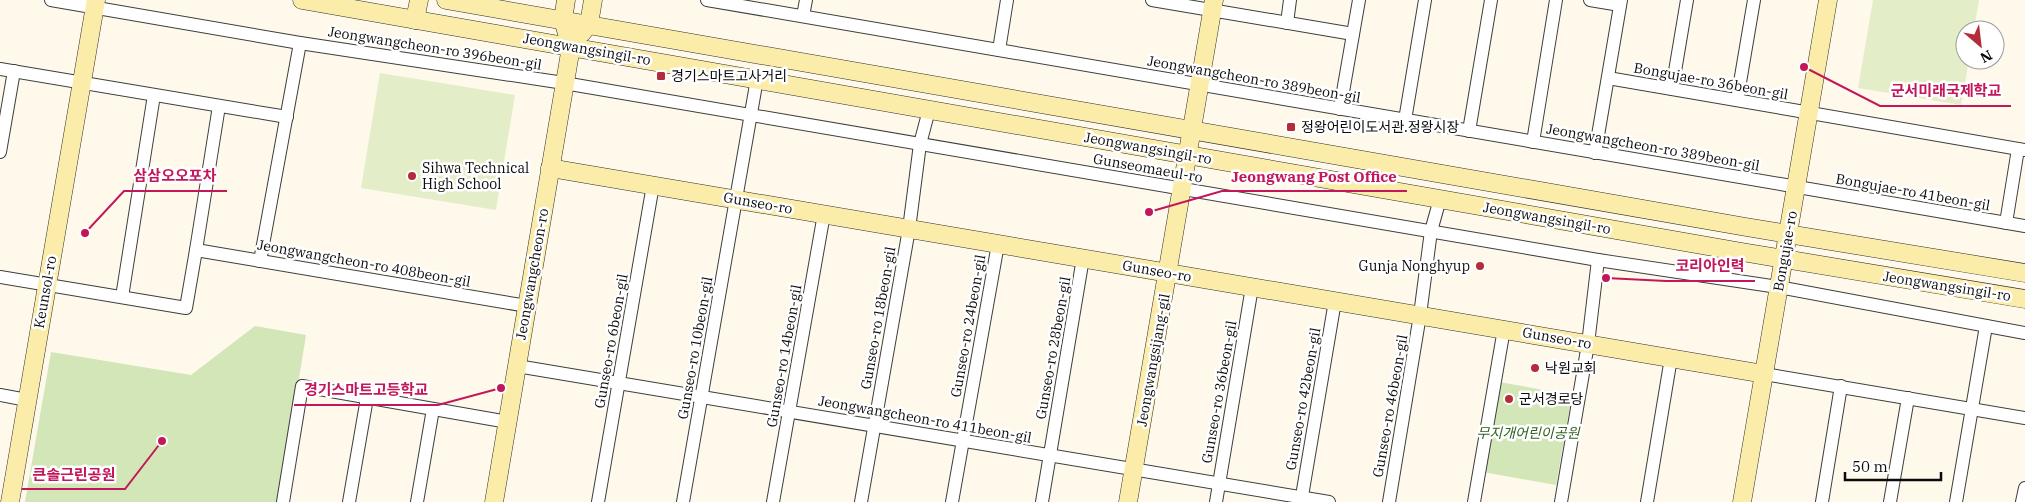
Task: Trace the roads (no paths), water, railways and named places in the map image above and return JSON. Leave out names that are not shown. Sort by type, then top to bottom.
[{"type":"street","name":"Jeongwangcheon-ro 396beon-gil","points":[[51,0],[95,4],[300,43],[564,83]]},
{"type":"street","name":"Jeongwangsingil-ro","points":[[302,0],[2025,299]]},
{"type":"street","points":[[415,20],[419,0]]},
{"type":"street","name":"Jeongwangsingil-ro","points":[[446,0],[2025,274]]},
{"type":"street","name":"Jeongwangcheon-ro","points":[[494,502],[570,47],[563,20],[566,0]]},
{"type":"street","points":[[570,47],[589,24],[593,0]]},
{"type":"street","name":"Jeongwangcheon-ro 389beon-gil","points":[[707,0],[1796,187]]},
{"type":"street","points":[[803,16],[806,0]]},
{"type":"street","points":[[999,50],[1007,0]]},
{"type":"street","points":[[1152,0],[1214,5],[1286,23],[1353,34]]},
{"type":"street","points":[[1286,23],[1290,0]]},
{"type":"street","points":[[1340,109],[1359,0]]},
{"type":"street","points":[[1405,120],[1425,0]]},
{"type":"street","points":[[1469,131],[1491,0]]},
{"type":"street","points":[[1533,142],[1556,0]]},
{"type":"street","points":[[1590,0],[1621,3],[1595,152]]},
{"type":"street","points":[[1672,89],[1686,0]]},
{"type":"street","points":[[1737,100],[1754,0]]},
{"type":"street","name":"Bongujae-ro","points":[[1742,502],[1828,0]]},
{"type":"street","name":"Keunsol-ro","points":[[10,502],[95,4]]},
{"type":"street","name":"Jeongwangsijang-gil","points":[[1128,502],[1214,5]]},
{"type":"street","points":[[260,261],[300,43]]},
{"type":"street","points":[[0,69],[287,118]]},
{"type":"street","points":[[0,152],[14,71]]},
{"type":"street","name":"Bongujae-ro 36beon-gil","points":[[1608,78],[2022,149]]},
{"type":"street","points":[[736,200],[756,79]]},
{"type":"street","name":"Gunseomaeul-ro","points":[[564,83],[1598,260],[1778,287],[2025,333]]},
{"type":"street","points":[[122,297],[154,95]]},
{"type":"street","points":[[0,277],[186,308],[219,106]]},
{"type":"street","points":[[909,229],[920,144],[929,110]]},
{"type":"street","points":[[2006,223],[2022,149]]},
{"type":"street","name":"Gunseo-ro","points":[[550,168],[1764,374]]},
{"type":"street","name":"Gunseo-ro 6beon-gil","points":[[598,502],[653,186]]},
{"type":"street","name":"Bongujae-ro 41beon-gil","points":[[1796,187],[2025,226]]},
{"type":"street","points":[[1420,315],[1430,231],[1440,199]]},
{"type":"street","name":"Gunseo-ro 10beon-gil","points":[[684,502],[736,200]]},
{"type":"street","name":"Gunseo-ro 14beon-gil","points":[[773,502],[824,214]]},
{"type":"street","name":"Gunseo-ro 18beon-gil","points":[[861,502],[909,229]]},
{"type":"street","name":"Gunseo-ro 24beon-gil","points":[[952,502],[998,244]]},
{"type":"street","name":"Jeongwangcheon-ro 408beon-gil","points":[[196,250],[527,306]]},
{"type":"street","name":"Gunseo-ro 28beon-gil","points":[[1042,502],[1084,258]]},
{"type":"street","points":[[1561,502],[1588,344],[1598,260]]},
{"type":"street","name":"Gunseo-ro 36beon-gil","points":[[1216,502],[1252,287]]},
{"type":"street","name":"Gunseo-ro 42beon-gil","points":[[1301,500],[1335,301]]},
{"type":"street","name":"Gunseo-ro 46beon-gil","points":[[1389,502],[1420,315]]},
{"type":"street","points":[[1956,502],[1986,326]]},
{"type":"street","points":[[1474,502],[1504,330]]},
{"type":"street","points":[[1647,502],[1671,358]]},
{"type":"street","name":"Jeongwangcheon-ro 411beon-gil","points":[[517,366],[1134,469],[1301,500],[1329,502]]},
{"type":"street","points":[[1764,374],[2025,418]]},
{"type":"street","points":[[283,502],[302,386],[508,422]]},
{"type":"street","points":[[1822,502],[1840,386]]},
{"type":"street","points":[[0,395],[27,400]]},
{"type":"street","points":[[349,502],[367,398]]},
{"type":"street","points":[[1890,502],[1908,398]]},
{"type":"street","points":[[417,502],[432,409]]},
{"type":"street","points":[[2022,502],[2025,488]]},
{"type":"place","name":"군서미래국제학교","points":[[1804,67]]},
{"type":"place","name":"경기스마트고사거리","points":[[661,76]]},
{"type":"place","name":"정왕어린이도서관.정왕시장","points":[[1291,127]]},
{"type":"place","name":"Sihwa Technical High School","points":[[412,176]]},
{"type":"place","name":"Jeongwang Post Office","points":[[1149,212]]},
{"type":"place","name":"삼삼오오포차","points":[[85,233]]},
{"type":"place","name":"Gunja Nonghyup","points":[[1480,266]]},
{"type":"place","name":"코리아인력","points":[[1606,278]]},
{"type":"place","name":"낙원교회","points":[[1535,368]]},
{"type":"place","name":"경기스마트고등학교","points":[[501,388]]},
{"type":"place","name":"군서경로당","points":[[1509,399]]},
{"type":"place","name":"큰솔근린공원","points":[[162,441]]},
{"type":"park label","name":"무지개어린이공원","points":[[1528,433]]}]
